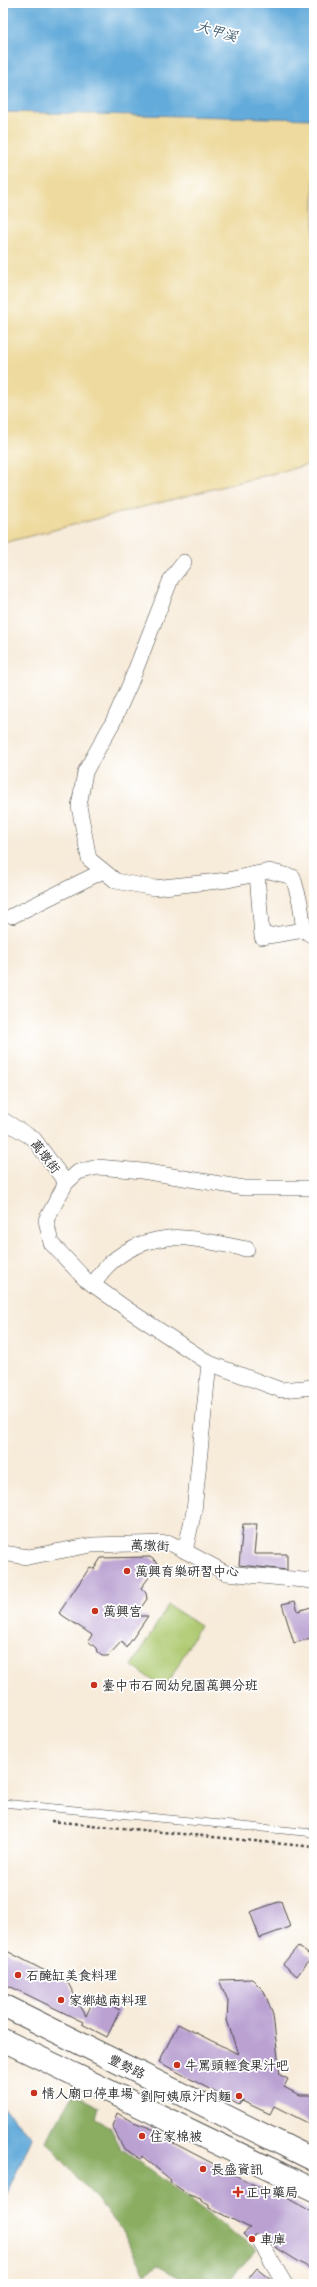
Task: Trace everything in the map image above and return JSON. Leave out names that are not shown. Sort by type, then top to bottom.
[{"type":"main road","name":"豐勢路","points":[[3,2005],[314,2160]]},
{"type":"main road","points":[[3,2040],[314,2190]]},
{"type":"street","points":[[184,562],[171,579],[130,684],[113,722],[85,772],[79,806],[89,859],[116,881],[154,888],[228,880],[269,871],[293,877],[309,934],[262,938],[257,874]]},
{"type":"street","points":[[12,916],[103,871]]},
{"type":"street","name":"萬墩街","points":[[3,1120],[34,1139],[66,1182]]},
{"type":"street","points":[[314,1188],[244,1188],[142,1171],[98,1167],[78,1172],[66,1182],[46,1220],[51,1243],[93,1284],[209,1363],[281,1390],[314,1387]]},
{"type":"street","points":[[93,1284],[102,1270],[124,1251],[144,1243],[169,1237],[247,1249]]},
{"type":"street","points":[[185,1551],[194,1511],[209,1363]]},
{"type":"street","name":"萬墩街","points":[[3,1553],[28,1557],[92,1545],[170,1543],[226,1573],[314,1581]]},
{"type":"street","points":[[260,2242],[285,2284]]},
{"type":"lane","points":[[3,1803],[314,1833]]},
{"type":"path","points":[[50,1820],[314,1847]]},
{"type":"green space","points":[[168,1605],[200,1625],[165,1689],[132,1666]]},
{"type":"green space","points":[[73,2094],[99,2107],[96,2119],[110,2127],[121,2148],[257,2250],[224,2284],[191,2284],[158,2266],[145,2274],[123,2231],[46,2141]]},
{"type":"sand","points":[[3,3],[314,3],[314,463],[3,543]]},
{"type":"water","name":"大甲溪","points":[[3,3],[314,3],[314,119],[3,112]]},
{"type":"water","points":[[3,2107],[32,2137],[3,2203]]},
{"type":"building","points":[[243,1524],[257,1524],[254,1554],[287,1554],[287,1570],[239,1565]]},
{"type":"building","name":"萬興宮","points":[[150,1557],[159,1564],[141,1588],[146,1593],[147,1599],[135,1616],[148,1616],[126,1648],[122,1641],[108,1656],[102,1656],[88,1641],[92,1635],[59,1613],[90,1567],[94,1569],[101,1558]]},
{"type":"building","points":[[295,1601],[298,1611],[314,1606],[314,1637],[294,1643],[282,1604]]},
{"type":"building","points":[[281,1901],[290,1927],[260,1938],[250,1912]]},
{"type":"building","points":[[298,1946],[312,1957],[297,1976],[283,1964]]},
{"type":"building","points":[[3,1949],[68,1983],[86,2016],[95,1997],[120,2010],[107,2037],[82,2024],[83,2022],[3,1983]]},
{"type":"building","points":[[252,1979],[264,1991],[273,2015],[280,2075],[288,2079],[284,2087],[299,2095],[314,2095],[314,2126],[274,2106],[270,2114],[242,2101],[239,2105],[159,2062],[178,2024],[238,2054],[227,2020],[228,2001],[219,1980]]},
{"type":"building","points":[[117,2113],[131,2121],[155,2130],[162,2137],[252,2184],[287,2198],[314,2213],[314,2271],[272,2245],[264,2234],[255,2235],[251,2242],[243,2234],[250,2228],[209,2208],[209,2205],[201,2201],[201,2199],[189,2195],[170,2182],[171,2180],[142,2156],[141,2159],[124,2149],[112,2126]]},
{"type":"building","points":[[257,2268],[271,2279],[275,2284],[244,2284]]},
{"type":"place","name":"萬興育樂研習中心","points":[[127,1571]]},
{"type":"place","name":"萬興宮","points":[[95,1611]]},
{"type":"place","name":"臺中市石岡幼兒園萬興分班","points":[[94,1685]]},
{"type":"place","name":"石醃缸美食料理","points":[[18,1975]]},
{"type":"place","name":"家鄉越南料理","points":[[61,2000]]},
{"type":"place","name":"牛罵頭輕食果汁吧","points":[[177,2065]]},
{"type":"place","name":"情人廟口停車場","points":[[34,2093]]},
{"type":"place","name":"劉阿姨原汁肉麵","points":[[239,2096]]},
{"type":"place","name":"住家棉被","points":[[142,2136]]},
{"type":"place","name":"長盛資訊","points":[[203,2169]]},
{"type":"place","name":"正中藥局","points":[[238,2192]]},
{"type":"place","name":"車庫","points":[[252,2239]]}]
